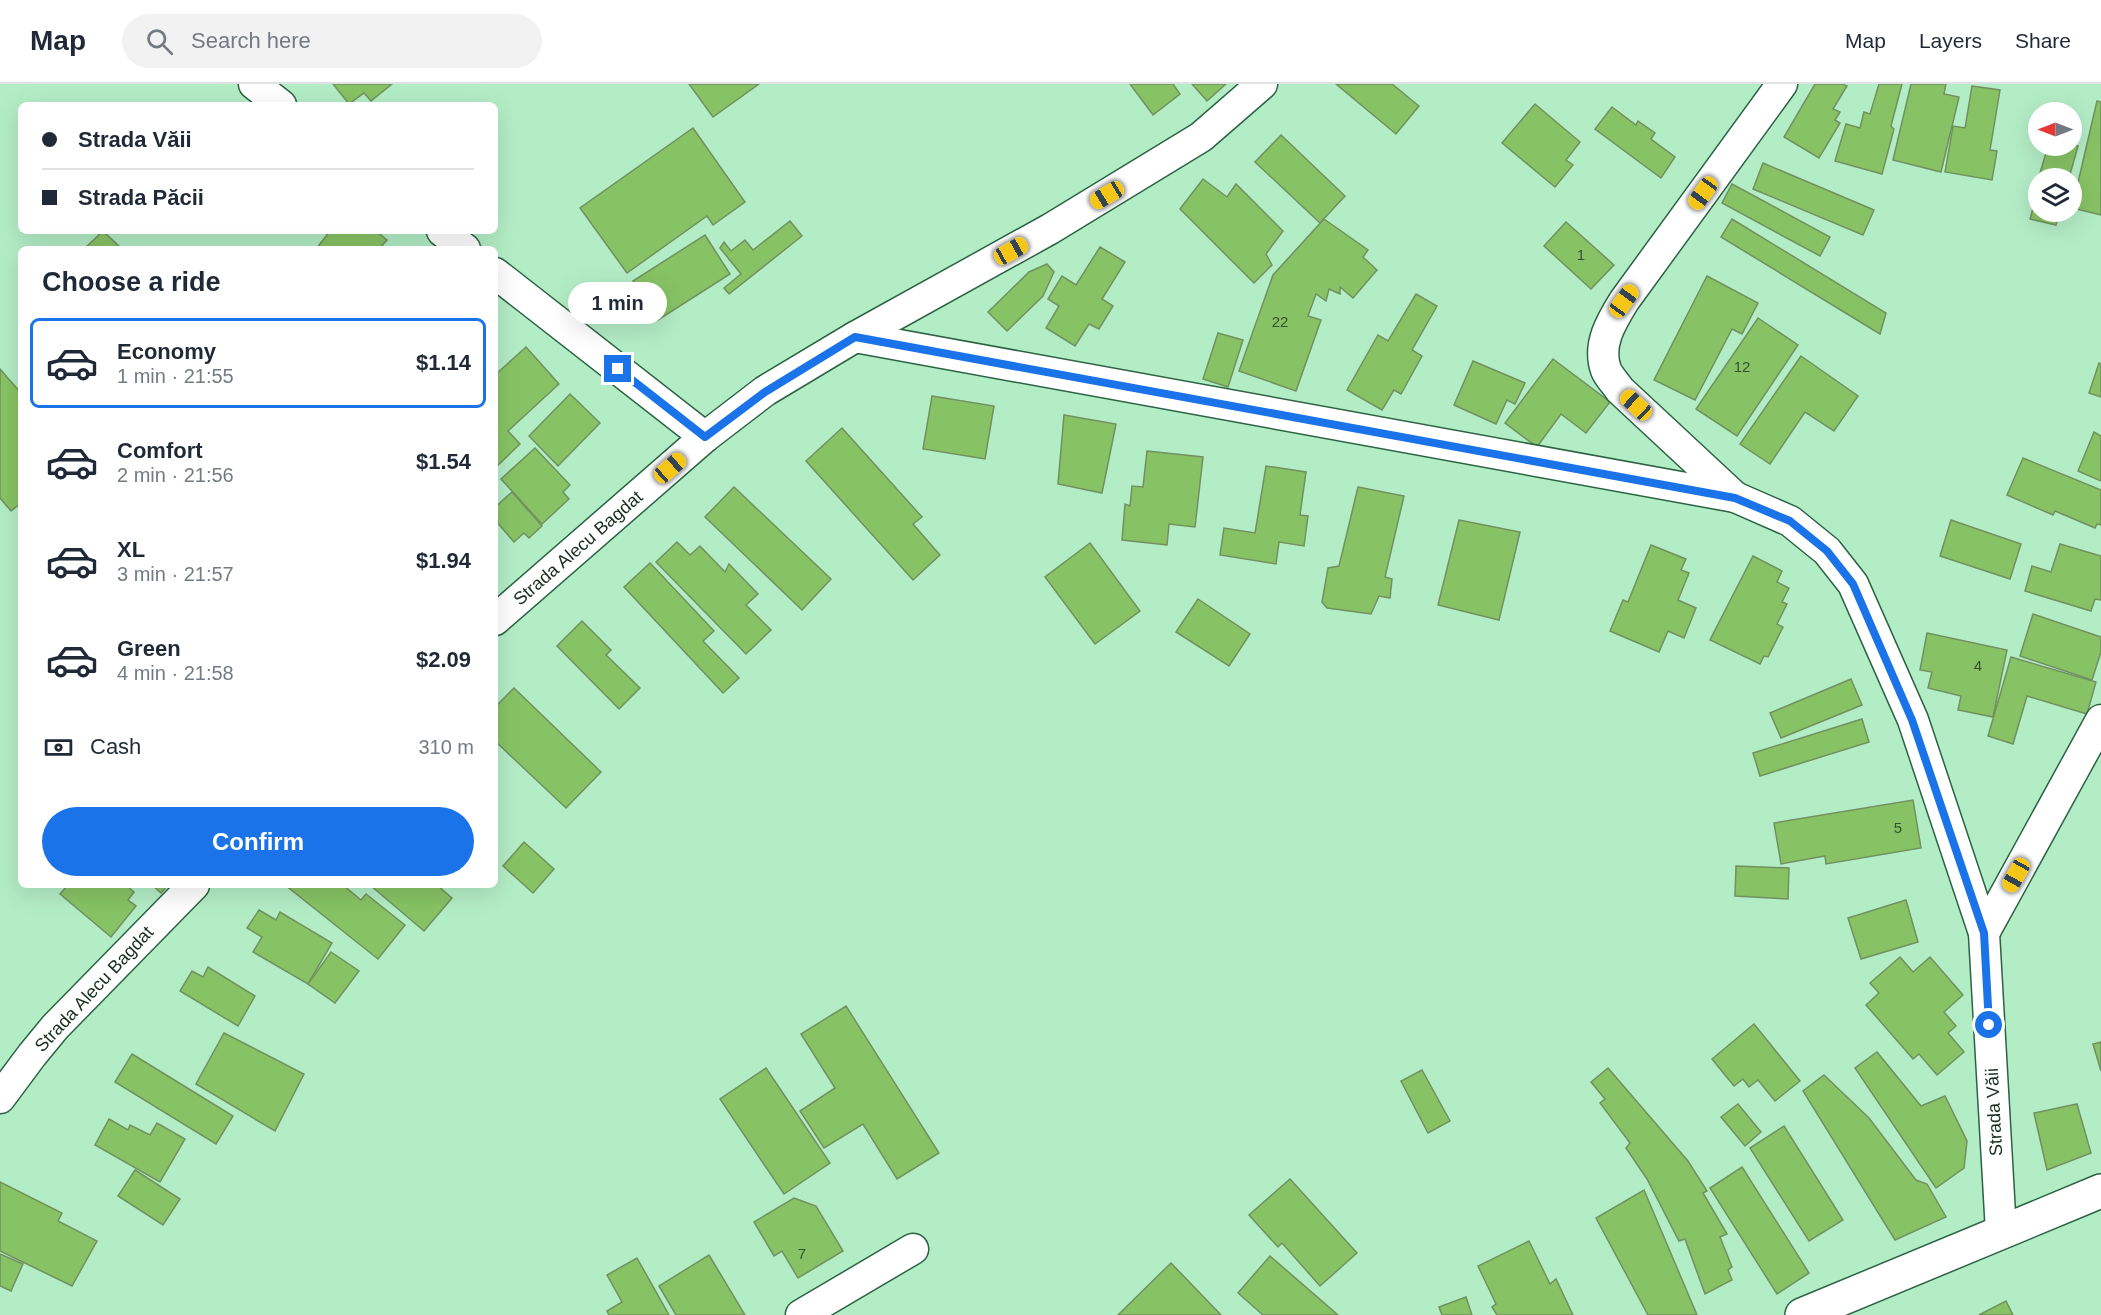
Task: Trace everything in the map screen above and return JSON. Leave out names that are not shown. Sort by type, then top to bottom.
[{"type":"street","points":[[254,84],[277,102]]},
{"type":"street","name":"Strada Alecu Bagdat","points":[[498,618],[705,437],[765,392],[855,337],[1050,229],[1201,137],[1262,84]]},
{"type":"street","points":[[1735,498],[1620,390],[1607,371],[1602,351],[1609,324],[1624,301],[1782,84]]},
{"type":"street","points":[[446,234],[461,246]]},
{"type":"street","points":[[498,275],[705,437]]},
{"type":"street","name":"Strada Văii","points":[[855,337],[1735,498],[1790,521],[1827,551],[1853,584],[1912,720],[1984,933],[2001,1232]]},
{"type":"street","points":[[1984,933],[2101,720]]},
{"type":"street","name":"Strada Alecu Bagdat","points":[[0,1098],[55,1027],[191,888]]},
{"type":"street","points":[[1802,1315],[2101,1191]]},
{"type":"street","points":[[801,1315],[913,1249]]},
{"type":"building","points":[[333,84],[392,84],[371,101],[364,93],[352,102],[347,102]]},
{"type":"building","points":[[689,84],[759,84],[713,117]]},
{"type":"building","points":[[1130,84],[1173,84],[1180,94],[1153,115]]},
{"type":"building","points":[[1192,84],[1226,84],[1207,101]]},
{"type":"building","points":[[1336,84],[1392,84],[1419,106],[1396,134]]},
{"type":"building","points":[[1815,84],[1847,86],[1833,109],[1840,112],[1835,120],[1840,123],[1819,158],[1784,137]]},
{"type":"building","points":[[1879,84],[1902,84],[1891,126],[1894,129],[1882,174],[1835,161],[1846,124],[1860,128],[1864,112],[1870,114]]},
{"type":"building","points":[[1911,84],[1946,84],[1944,94],[1959,97],[1941,172],[1893,160]]},
{"type":"building","points":[[1972,86],[2000,90],[1990,150],[1997,151],[1992,180],[1945,172],[1953,126],[1965,128]]},
{"type":"building","points":[[2097,101],[2101,102],[2101,215],[2082,210],[2081,168]]},
{"type":"building","points":[[1535,104],[1580,142],[1566,160],[1573,165],[1555,187],[1502,143]]},
{"type":"building","points":[[1612,107],[1636,125],[1638,121],[1655,133],[1651,139],[1675,157],[1661,178],[1595,129]]},
{"type":"building","points":[[693,128],[745,202],[713,225],[707,216],[627,273],[580,208]]},
{"type":"building","points":[[1281,135],[1345,196],[1320,223],[1255,162]]},
{"type":"building","points":[[2045,156],[2075,156],[2072,168],[2042,168]]},
{"type":"building","points":[[1763,163],[1874,210],[1863,235],[1753,189]]},
{"type":"building","points":[[1203,179],[1227,197],[1236,184],[1283,231],[1266,254],[1272,265],[1254,283],[1180,209]]},
{"type":"building","points":[[1732,184],[1830,237],[1820,256],[1722,203]]},
{"type":"building","points":[[1324,219],[1368,250],[1363,257],[1377,270],[1353,298],[1340,287],[1340,294],[1329,289],[1326,301],[1316,294],[1308,316],[1321,320],[1296,391],[1239,371],[1273,275]]},
{"type":"building","points":[[1732,219],[1886,313],[1880,334],[1721,237]]},
{"type":"building","points":[[790,221],[802,236],[729,294],[724,288],[741,274],[720,248],[724,242],[731,251],[745,240],[753,250]]},
{"type":"building","points":[[1566,222],[1614,265],[1591,289],[1544,246]]},
{"type":"building","points":[[100,234],[106,234],[119,246],[87,246]]},
{"type":"building","points":[[328,234],[380,234],[387,240],[382,246],[318,246]]},
{"type":"building","points":[[705,235],[730,274],[658,320],[633,281]]},
{"type":"building","points":[[1100,247],[1125,262],[1102,299],[1113,306],[1099,329],[1089,324],[1075,346],[1046,328],[1059,306],[1048,299],[1062,276],[1076,285]]},
{"type":"building","points":[[1047,264],[1054,272],[1043,296],[1007,331],[988,312],[1029,272]]},
{"type":"building","points":[[1707,276],[1758,303],[1742,334],[1732,329],[1695,400],[1654,380]]},
{"type":"building","points":[[1416,294],[1437,306],[1412,350],[1422,356],[1401,394],[1394,390],[1382,410],[1347,390],[1378,335],[1388,341]]},
{"type":"building","points":[[1758,318],[1798,345],[1737,436],[1696,409]]},
{"type":"building","points":[[1218,333],[1243,340],[1228,387],[1203,379]]},
{"type":"building","points":[[526,347],[559,384],[508,431],[520,444],[498,465],[498,372]]},
{"type":"building","points":[[1801,356],[1858,396],[1834,431],[1805,412],[1770,464],[1740,444]]},
{"type":"building","points":[[1553,359],[1610,402],[1586,433],[1561,414],[1537,447],[1505,423]]},
{"type":"building","points":[[1473,361],[1525,383],[1515,404],[1507,400],[1496,424],[1454,405]]},
{"type":"building","points":[[2099,363],[2101,364],[2101,397],[2089,393]]},
{"type":"building","points":[[0,369],[18,390],[18,505],[11,511],[0,498]]},
{"type":"building","points":[[570,394],[600,423],[558,466],[529,436]]},
{"type":"building","points":[[932,396],[994,406],[985,459],[923,449]]},
{"type":"building","points":[[1064,415],[1116,424],[1102,493],[1058,484]]},
{"type":"building","points":[[842,428],[922,517],[913,524],[940,555],[913,580],[806,461]]},
{"type":"building","points":[[2094,432],[2101,436],[2101,481],[2078,471]]},
{"type":"building","points":[[535,448],[570,485],[563,492],[569,499],[542,524],[501,479]]},
{"type":"building","points":[[1147,451],[1203,457],[1195,527],[1169,524],[1167,545],[1122,540],[1125,504],[1130,506],[1132,486],[1143,487]]},
{"type":"building","points":[[2023,458],[2101,490],[2101,525],[2097,524],[2095,528],[2055,511],[2053,515],[2007,495]]},
{"type":"building","points":[[1266,466],[1306,472],[1300,515],[1308,516],[1304,546],[1279,542],[1276,564],[1220,555],[1224,528],[1255,533]]},
{"type":"building","points":[[734,487],[831,579],[802,610],[705,517]]},
{"type":"building","points":[[1358,487],[1404,496],[1385,577],[1392,579],[1390,598],[1379,596],[1371,614],[1327,608],[1322,602],[1328,568],[1339,566]]},
{"type":"building","points":[[512,492],[542,526],[529,538],[524,533],[514,542],[498,523],[498,504]]},
{"type":"building","points":[[1459,520],[1520,532],[1499,620],[1438,605]]},
{"type":"building","points":[[1951,520],[2021,544],[2010,579],[1940,556]]},
{"type":"building","points":[[677,542],[690,555],[700,546],[725,572],[729,564],[758,594],[746,605],[771,630],[746,654],[656,562]]},
{"type":"building","points":[[1090,543],[1140,611],[1095,644],[1045,577]]},
{"type":"building","points":[[2060,544],[2101,556],[2101,600],[2095,599],[2091,611],[2025,591],[2032,566],[2051,572]]},
{"type":"building","points":[[1651,545],[1686,559],[1681,570],[1689,573],[1678,600],[1696,608],[1684,638],[1668,631],[1659,652],[1610,631],[1623,600],[1628,602]]},
{"type":"building","points":[[1753,556],[1782,571],[1777,582],[1789,588],[1782,602],[1787,604],[1777,624],[1783,627],[1768,657],[1764,656],[1760,664],[1710,640]]},
{"type":"building","points":[[650,563],[714,631],[703,641],[739,678],[723,693],[624,587]]},
{"type":"building","points":[[1198,599],[1250,634],[1229,666],[1176,632]]},
{"type":"building","points":[[2033,614],[2101,637],[2101,652],[2092,680],[2020,656]]},
{"type":"building","points":[[582,621],[611,650],[606,655],[640,688],[619,709],[557,646]]},
{"type":"building","points":[[1927,633],[2007,650],[1993,717],[1958,710],[1961,696],[1928,688],[1932,672],[1920,670]]},
{"type":"building","points":[[2011,657],[2096,682],[2087,714],[2027,696],[2013,744],[1988,736]]},
{"type":"building","points":[[1851,679],[1862,705],[1781,738],[1770,713]]},
{"type":"building","points":[[514,688],[601,772],[566,808],[498,744],[498,704]]},
{"type":"building","points":[[1862,719],[1869,742],[1760,776],[1753,753]]},
{"type":"building","points":[[1913,800],[1921,848],[1826,864],[1825,856],[1781,864],[1774,823]]},
{"type":"building","points":[[524,842],[554,869],[533,893],[503,866]]},
{"type":"building","points":[[1736,866],[1789,868],[1788,899],[1735,896]]},
{"type":"building","points":[[65,888],[129,888],[134,892],[128,900],[136,906],[111,937],[60,894]]},
{"type":"building","points":[[155,888],[165,888],[161,893]]},
{"type":"building","points":[[289,888],[347,888],[361,900],[366,894],[405,925],[378,959]]},
{"type":"building","points":[[374,888],[440,888],[452,898],[424,931]]},
{"type":"building","points":[[1906,900],[1918,942],[1861,959],[1848,918]]},
{"type":"building","points":[[259,910],[276,920],[280,912],[332,943],[308,984],[253,952],[262,937],[247,928]]},
{"type":"building","points":[[331,952],[359,971],[335,1003],[308,984]]},
{"type":"building","points":[[1900,957],[1913,972],[1930,957],[1963,995],[1944,1012],[1956,1026],[1948,1033],[1964,1052],[1937,1075],[1919,1054],[1913,1059],[1866,1005],[1879,993],[1870,983]]},
{"type":"building","points":[[208,967],[255,996],[238,1026],[180,991],[192,971],[203,977]]},
{"type":"building","points":[[846,1006],[939,1153],[897,1179],[863,1124],[824,1148],[800,1111],[835,1088],[801,1034]]},
{"type":"building","points":[[1754,1024],[1800,1081],[1775,1101],[1758,1080],[1749,1087],[1743,1079],[1734,1086],[1712,1059]]},
{"type":"building","points":[[224,1033],[304,1074],[275,1131],[196,1084]]},
{"type":"building","points":[[2101,1042],[2101,1071],[2093,1044]]},
{"type":"building","points":[[1877,1052],[1921,1106],[1945,1096],[1967,1141],[1964,1168],[1936,1188],[1855,1068]]},
{"type":"building","points":[[132,1054],[233,1116],[216,1144],[115,1082]]},
{"type":"building","points":[[766,1068],[830,1163],[784,1194],[720,1099]]},
{"type":"building","points":[[1608,1068],[1688,1161],[1707,1191],[1703,1193],[1727,1234],[1720,1237],[1732,1267],[1728,1270],[1732,1280],[1705,1294],[1685,1239],[1679,1241],[1647,1179],[1626,1148],[1630,1143],[1600,1103],[1605,1099],[1591,1082]]},
{"type":"building","points":[[1422,1070],[1450,1121],[1428,1133],[1401,1081]]},
{"type":"building","points":[[1824,1075],[1869,1118],[1916,1180],[1927,1184],[1946,1217],[1895,1240],[1803,1091]]},
{"type":"building","points":[[1738,1104],[1761,1132],[1745,1146],[1721,1117]]},
{"type":"building","points":[[2077,1104],[2091,1153],[2047,1170],[2034,1113]]},
{"type":"building","points":[[109,1119],[128,1130],[130,1125],[150,1135],[157,1123],[185,1139],[160,1182],[95,1145]]},
{"type":"building","points":[[1784,1126],[1843,1220],[1809,1241],[1750,1148]]},
{"type":"building","points":[[1742,1167],[1809,1273],[1777,1294],[1710,1188]]},
{"type":"building","points":[[135,1170],[180,1199],[163,1225],[118,1196]]},
{"type":"building","points":[[1290,1179],[1357,1253],[1320,1286],[1282,1243],[1278,1247],[1249,1215]]},
{"type":"building","points":[[0,1182],[62,1213],[58,1221],[97,1241],[72,1286],[0,1251]]},
{"type":"building","points":[[1644,1190],[1697,1315],[1648,1315],[1596,1218]]},
{"type":"building","points":[[794,1198],[816,1206],[843,1251],[798,1278],[782,1251],[774,1256],[754,1222]]},
{"type":"building","points":[[1529,1241],[1550,1284],[1556,1279],[1573,1315],[1497,1315],[1492,1307],[1496,1304],[1478,1266]]},
{"type":"building","points":[[0,1254],[23,1264],[11,1291],[0,1286]]},
{"type":"building","points":[[709,1255],[745,1315],[676,1315],[659,1286]]},
{"type":"building","points":[[1270,1256],[1338,1315],[1263,1315],[1238,1293]]},
{"type":"building","points":[[637,1258],[669,1315],[609,1315],[607,1311],[622,1302],[607,1275]]},
{"type":"building","points":[[1171,1263],[1221,1315],[1118,1315]]},
{"type":"building","points":[[1466,1297],[1472,1315],[1442,1315],[1439,1307]]},
{"type":"building","points":[[2006,1301],[2013,1315],[1979,1315]]},
{"type":"route","points":[[618,369],[705,437],[765,392],[855,337],[1735,498],[1790,521],[1827,551],[1853,584],[1912,720],[1984,933],[1989,1025]]}]
